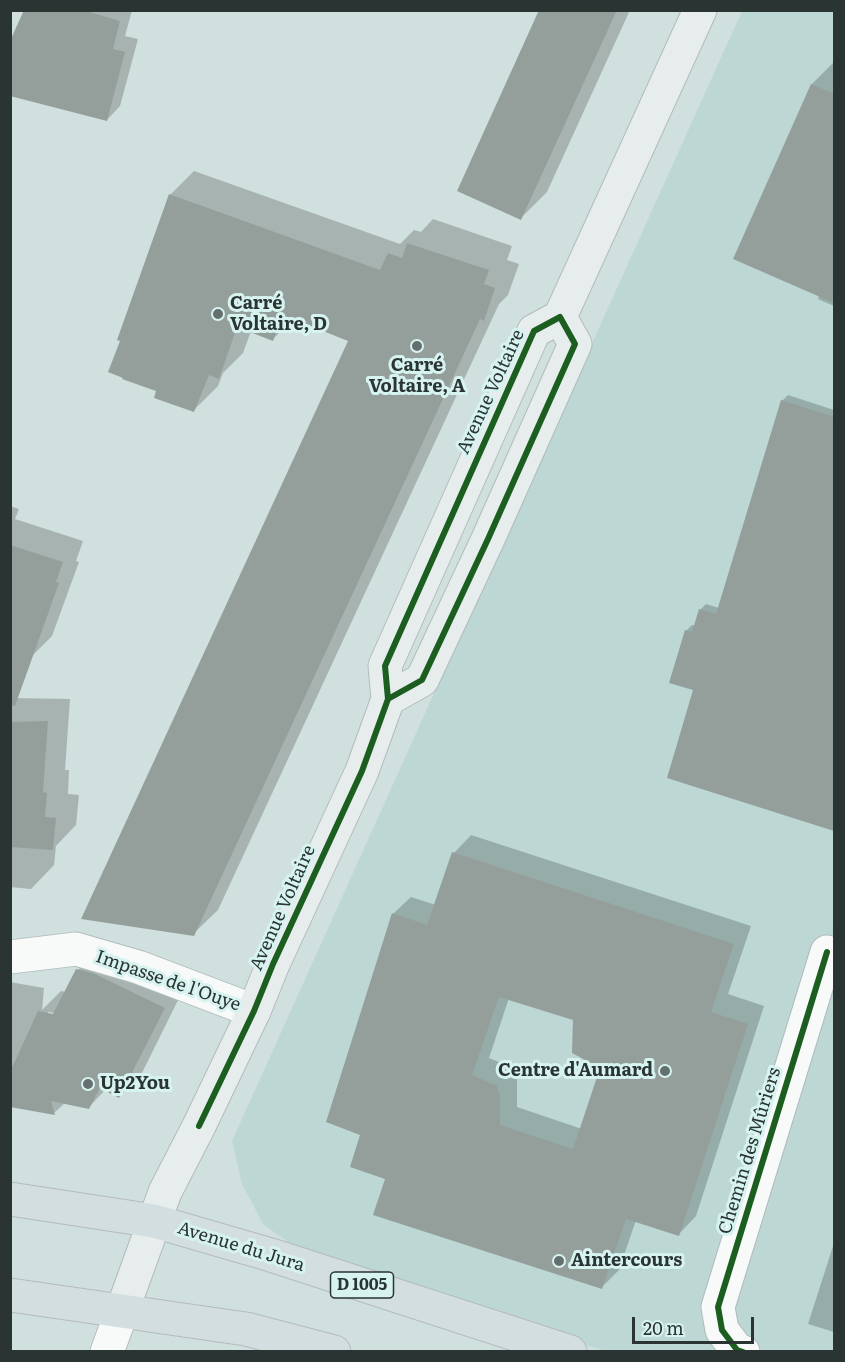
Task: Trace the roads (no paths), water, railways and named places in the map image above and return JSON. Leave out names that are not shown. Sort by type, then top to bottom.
[{"type":"main road","points":[[387,699],[422,680],[483,550],[575,344],[560,317],[700,10]]},
{"type":"main road","name":"Avenue Voltaire","points":[[122,1311],[165,1192],[200,1126],[254,1011],[273,964],[362,771],[387,699],[385,666],[534,331],[560,317]]},
{"type":"main road","name":"Avenue du Jura","points":[[10,1199],[154,1221],[271,1255],[570,1352]]},
{"type":"main road","points":[[10,1295],[246,1329],[334,1352]]},
{"type":"street","name":"Impasse de l'Ouye","points":[[10,957],[76,949],[138,967],[254,1011]]},
{"type":"street","name":"Chemin des Mûriers","points":[[743,1352],[737,1350],[722,1330],[718,1307],[827,952]]},
{"type":"street","points":[[107,1352],[122,1311]]},
{"type":"place","name":"Carré Voltaire, D","points":[[218,314]]},
{"type":"place","name":"Carré Voltaire, A","points":[[417,346]]},
{"type":"place","name":"Centre d'Aumard","points":[[665,1071]]},
{"type":"place","name":"Up2You","points":[[88,1084]]},
{"type":"place","name":"Aintercours","points":[[559,1261]]}]
